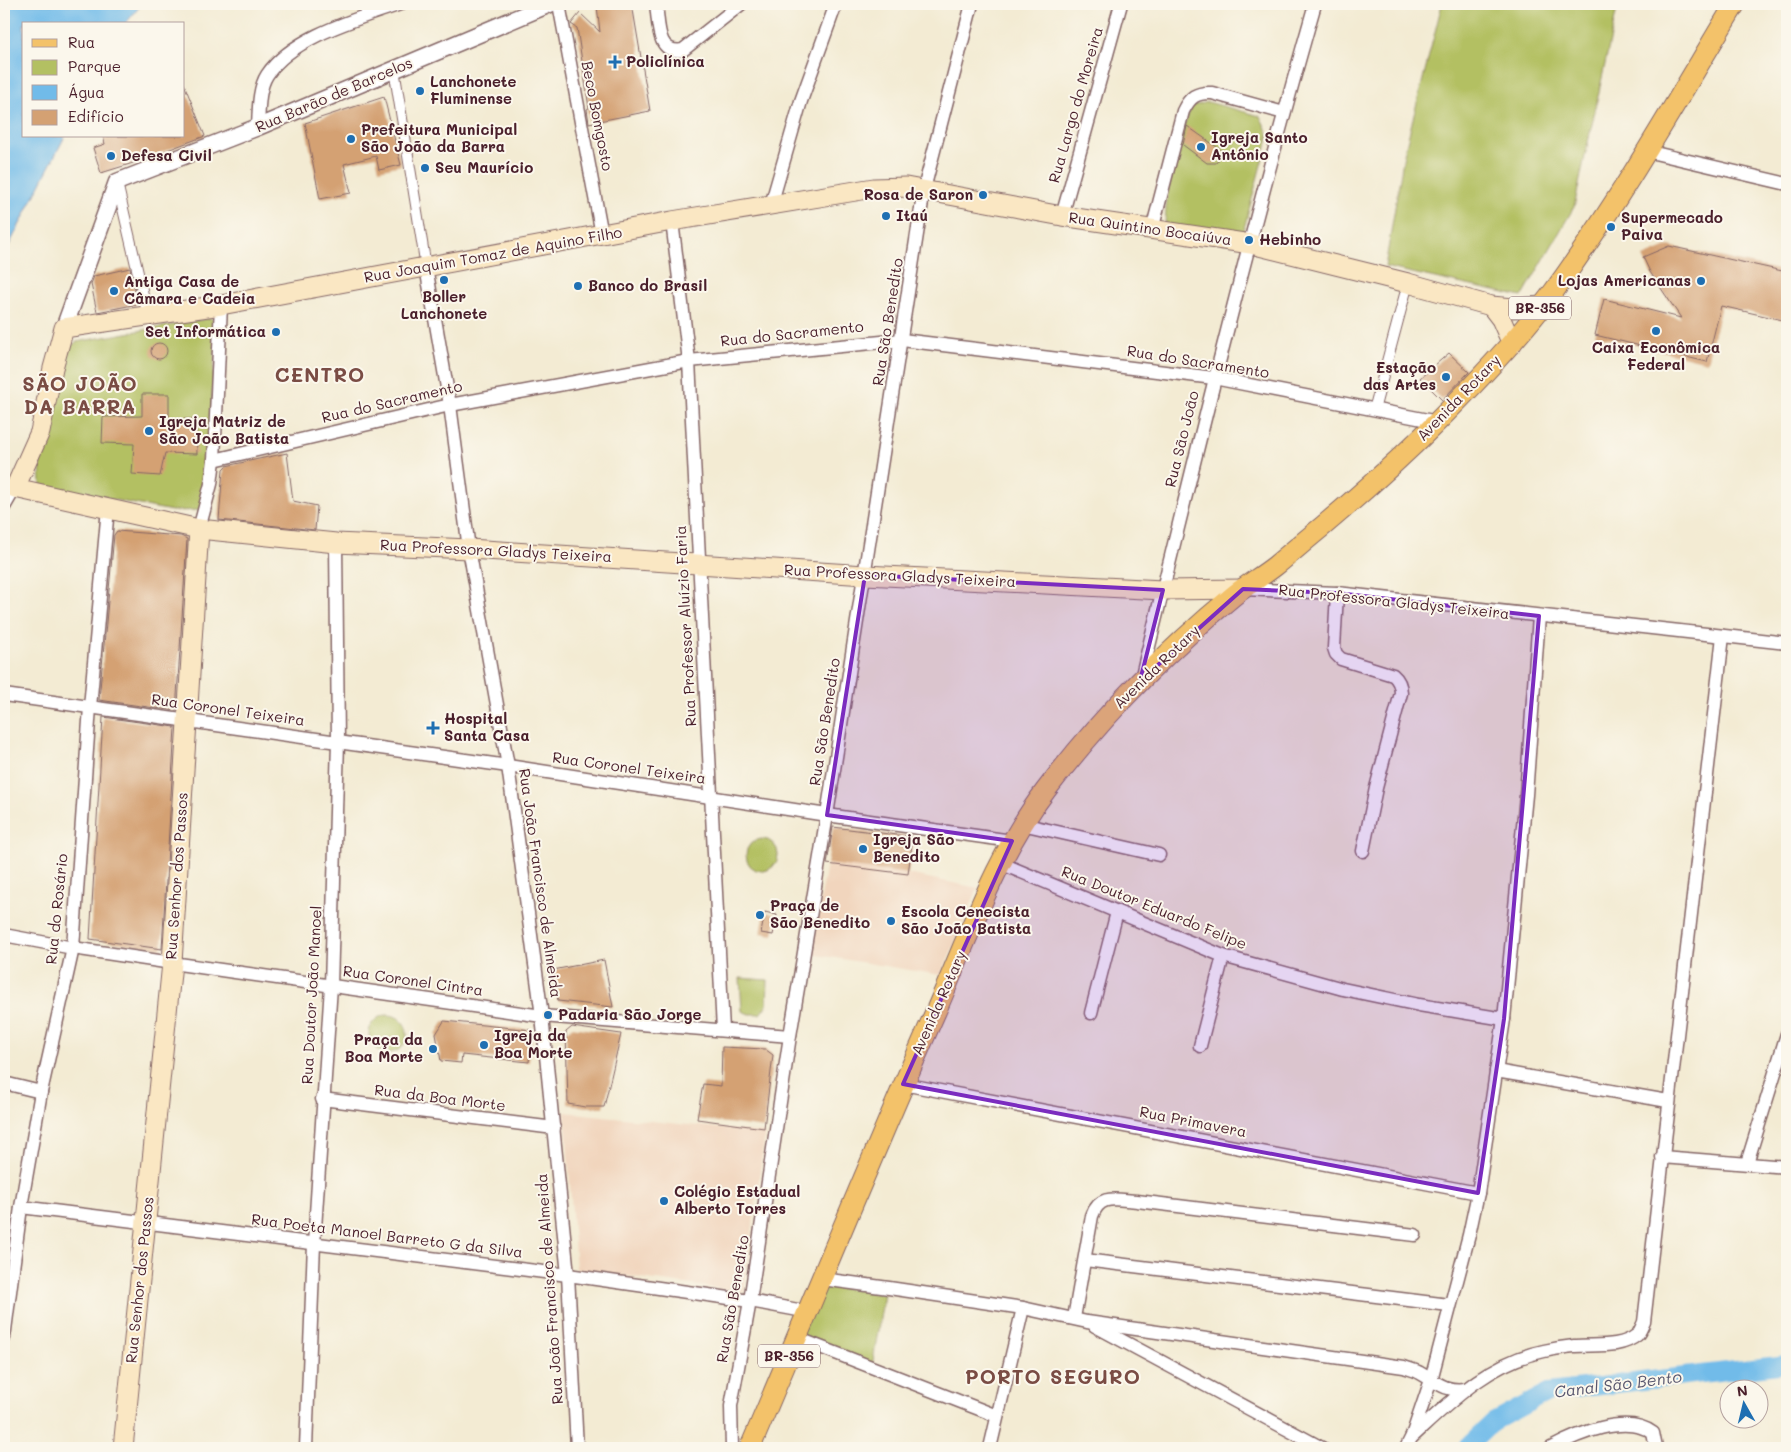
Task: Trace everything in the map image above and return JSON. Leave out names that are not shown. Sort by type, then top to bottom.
[{"type":"main road","name":"Avenida Rotary","points":[[750,1448],[809,1312],[903,1084],[1000,863],[1022,824],[1046,790],[1099,724],[1140,681],[1174,648],[1243,589],[1275,566],[1379,478],[1438,422],[1512,344],[1542,306],[1586,244],[1646,151],[1735,4]]},
{"type":"main road","name":"Rua Joaquim Tomaz de Aquino Filho","points":[[64,328],[221,305],[672,222],[874,188],[906,187],[924,190]]},
{"type":"main road","name":"Rua Quintino Bocaiúva","points":[[924,190],[1062,216],[1251,244],[1408,283],[1491,306],[1514,308],[1542,306]]},
{"type":"main road","points":[[1491,306],[1501,319],[1512,344]]},
{"type":"main road","points":[[15,488],[40,432],[53,368],[64,328]]},
{"type":"main road","name":"Rua Professora Gladys Teixeira","points":[[15,488],[199,529],[336,543],[469,549],[865,575],[1163,590],[1243,589]]},
{"type":"main road","name":"Rua Senhor dos Passos","points":[[123,1448],[172,963],[199,529]]},
{"type":"street","points":[[258,127],[260,94],[266,76],[284,56],[308,41],[345,24],[400,4]]},
{"type":"street","name":"Rua Barão de Barcelos","points":[[117,182],[258,127],[550,4]]},
{"type":"street","name":"Beco Bomgosto","points":[[559,4],[602,235]]},
{"type":"street","points":[[656,4],[661,39],[665,47],[676,51],[684,50],[741,4]]},
{"type":"street","points":[[771,205],[801,101],[836,4]]},
{"type":"street","name":"Rua São Benedito","points":[[732,1448],[731,1406],[750,1301],[924,190],[972,4]]},
{"type":"street","name":"Rua Largo do Moreira","points":[[1062,216],[1121,4]]},
{"type":"street","name":"Rua São João","points":[[1140,681],[1214,378],[1251,244],[1284,113],[1316,4]]},
{"type":"street","points":[[394,69],[426,267]]},
{"type":"street","points":[[1152,230],[1183,111],[1188,100],[1202,92],[1212,92],[1284,113]]},
{"type":"street","points":[[1646,151],[1787,184]]},
{"type":"street","points":[[117,182],[148,316]]},
{"type":"street","points":[[64,328],[117,182]]},
{"type":"street","name":"Rua Professor Aluízio Faria","points":[[672,222],[689,361],[723,1030]]},
{"type":"street","name":"Rua João Francisco de Almeida","points":[[426,267],[450,405],[469,549],[508,766],[542,1016],[568,1275],[577,1448]]},
{"type":"street","points":[[1374,410],[1408,283]]},
{"type":"street","name":"Rua Senhor dos Passos","points":[[199,529],[211,484],[214,460],[221,305]]},
{"type":"street","name":"Rua do Sacramento","points":[[214,460],[450,405],[689,361],[902,340],[1214,378],[1438,422]]},
{"type":"street","points":[[4,507],[15,488]]},
{"type":"street","name":"Rua do Rosário","points":[[4,1338],[21,1207],[41,1092],[73,948],[90,707],[108,508]]},
{"type":"street","name":"Rua Doutor João Manoel","points":[[306,1448],[314,1244],[322,1099],[331,986],[338,742],[336,543]]},
{"type":"street","name":"Rua Professora Gladys Teixeira","points":[[1243,589],[1337,593],[1787,643]]},
{"type":"street","points":[[1337,593],[1334,641],[1336,654],[1341,659],[1393,674],[1401,686],[1376,788],[1364,850]]},
{"type":"street","points":[[1409,1443],[1431,1380],[1449,1305],[1469,1235],[1478,1193],[1504,1019],[1526,795],[1539,616]]},
{"type":"street","points":[[1409,1443],[1465,1389],[1511,1361],[1541,1352],[1573,1346],[1610,1345],[1627,1341],[1638,1334],[1644,1322],[1723,636]]},
{"type":"street","name":"Rua Coronel Teixeira","points":[[4,695],[508,766],[827,815],[1012,841]]},
{"type":"street","points":[[1022,824],[1159,854]]},
{"type":"street","name":"Rua Doutor Eduardo Felipe","points":[[1000,863],[1223,956],[1343,989],[1419,1005],[1504,1019]]},
{"type":"street","points":[[1091,1013],[1117,912]]},
{"type":"street","name":"Rua Coronel Cintra","points":[[4,935],[172,963],[542,1016],[790,1036]]},
{"type":"street","points":[[1200,1046],[1223,956]]},
{"type":"street","points":[[1747,1163],[1787,1034]]},
{"type":"street","points":[[1496,1071],[1668,1101]]},
{"type":"street","points":[[4,1083],[41,1092]]},
{"type":"street","name":"Rua Primavera","points":[[903,1084],[1478,1193]]},
{"type":"street","name":"Rua da Boa Morte","points":[[322,1099],[554,1128]]},
{"type":"street","points":[[1662,1157],[1787,1167]]},
{"type":"street","points":[[1074,1318],[1092,1216],[1100,1202],[1108,1199],[1415,1235]]},
{"type":"street","name":"Rua Poeta Manoel Barreto G da Silva","points":[[21,1207],[568,1275],[750,1301],[809,1312]]},
{"type":"street","points":[[1085,1260],[1449,1305]]},
{"type":"street","points":[[822,1279],[1023,1308],[1087,1322],[1404,1367],[1419,1372],[1445,1388],[1465,1389]]},
{"type":"street","points":[[990,1448],[996,1416],[1023,1308]]},
{"type":"street","points":[[1087,1322],[1322,1448]]},
{"type":"street","points":[[797,1338],[996,1416]]},
{"type":"street","points":[[1551,1448],[1568,1439],[1592,1431],[1632,1425],[1645,1427],[1653,1433],[1656,1448]]},
{"type":"highlighted area","points":[[865,575],[1163,590],[1140,681],[1243,589],[1337,593],[1539,616],[1504,1019],[1478,1193],[903,1084],[1012,841],[827,815]]},
{"type":"shaded area","name":"Escola Cenecista São João Batista","points":[[827,864],[908,874],[978,888],[941,975],[811,954]]},
{"type":"shaded area","name":"Colégio Estadual Alberto Torres","points":[[565,1112],[765,1133],[744,1292],[576,1269]]},
{"type":"green space","points":[[1442,4],[1618,4],[1574,207],[1522,297],[1385,267],[1404,154]]},
{"type":"green space","points":[[1208,102],[1260,116],[1269,135],[1242,236],[1165,225],[1170,179],[1177,149],[1187,120],[1192,106]]},
{"type":"green space","points":[[211,318],[217,324],[204,510],[172,511],[41,486],[41,456],[66,350],[76,342]]},
{"type":"green space","points":[[762,839],[773,844],[778,855],[773,866],[762,871],[751,866],[746,855],[751,844]]},
{"type":"green space","points":[[740,978],[768,980],[767,1005],[760,1014],[749,1014],[742,1011]]},
{"type":"green space","points":[[388,1015],[395,1016],[401,1021],[406,1027],[406,1041],[401,1047],[395,1052],[388,1053],[381,1052],[375,1047],[370,1041],[369,1034],[370,1027],[375,1021],[381,1016]]},
{"type":"green space","points":[[821,1285],[884,1294],[872,1367],[799,1336]]},
{"type":"water","points":[[4,4],[142,4],[127,22],[22,22],[22,138],[64,138],[4,255]]},
{"type":"building","name":"Policlínica","points":[[604,4],[632,4],[650,111],[589,123],[587,109],[589,108],[577,28],[571,24],[580,13],[600,32],[597,6]]},
{"type":"building","points":[[185,86],[205,136],[101,173],[93,148],[105,144],[104,138],[185,138]]},
{"type":"building","name":"Prefeitura Municipal São João da Barra","points":[[384,97],[401,165],[379,170],[376,156],[344,164],[351,193],[320,199],[305,123]]},
{"type":"building","name":"Igreja Santo Antônio","points":[[1187,126],[1224,152],[1216,163],[1207,163],[1183,145]]},
{"type":"building","points":[[1669,246],[1787,272],[1787,321],[1721,306],[1707,362],[1595,335],[1604,299],[1681,318],[1650,272],[1643,257]]},
{"type":"building","name":"Antiga Casa de Câmara e Cadeia","points":[[130,268],[138,304],[97,312],[91,284],[94,276]]},
{"type":"building","points":[[156,343],[162,343],[167,348],[165,357],[156,359],[151,354],[151,348]]},
{"type":"building","name":"Estação das Artes","points":[[1449,353],[1469,372],[1442,400],[1420,378]]},
{"type":"building","name":"Igreja Matriz de São João Batista","points":[[142,394],[169,394],[169,419],[196,419],[197,454],[165,453],[160,476],[132,474],[134,444],[102,443],[103,417],[142,416]]},
{"type":"building","points":[[287,453],[293,501],[317,506],[315,530],[219,520],[223,469],[226,466]]},
{"type":"building","points":[[117,531],[181,536],[187,539],[176,711],[99,700],[114,535]]},
{"type":"building","points":[[103,717],[175,727],[162,949],[90,939]]},
{"type":"building","name":"Igreja São Benedito","points":[[833,827],[913,837],[908,874],[827,864]]},
{"type":"building","points":[[765,912],[777,915],[773,935],[761,933]]},
{"type":"building","points":[[604,960],[613,1007],[558,1001],[553,970]]},
{"type":"building","name":"Igreja da Boa Morte","points":[[444,1021],[532,1030],[529,1062],[462,1055],[461,1063],[441,1061],[436,1034]]},
{"type":"building","points":[[572,1027],[621,1034],[604,1107],[585,1107],[568,1104],[566,1032]]},
{"type":"building","points":[[722,1047],[765,1049],[773,1055],[764,1128],[697,1119],[703,1084],[721,1086]]},
{"type":"waterway","name":"Canal São Bento","points":[[1466,1448],[1493,1422],[1549,1392],[1787,1364]]},
{"type":"place","name":"Policlínica","points":[[615,62]]},
{"type":"place","name":"Lanchonete Fluminense","points":[[420,91]]},
{"type":"place","name":"Prefeitura Municipal São João da Barra","points":[[351,139]]},
{"type":"place","name":"Igreja Santo Antônio","points":[[1201,147]]},
{"type":"place","name":"Defesa Civil","points":[[111,156]]},
{"type":"place","name":"Seu Maurício","points":[[425,168]]},
{"type":"place","name":"Rosa de Saron","points":[[983,195]]},
{"type":"place","name":"Itaú","points":[[886,216]]},
{"type":"place","name":"Supermecado Paiva","points":[[1611,227]]},
{"type":"place","name":"Hebinho","points":[[1249,240]]},
{"type":"place","name":"Boller Lanchonete","points":[[444,280]]},
{"type":"place","name":"Lojas Americanas","points":[[1701,281]]},
{"type":"place","name":"Banco do Brasil","points":[[578,286]]},
{"type":"place","name":"Antiga Casa de Câmara e Cadeia","points":[[114,291]]},
{"type":"place","name":"Caixa Econômica Federal","points":[[1656,331]]},
{"type":"place","name":"Set Informática","points":[[276,332]]},
{"type":"place","name":"Estação das Artes","points":[[1446,377]]},
{"type":"place","name":"Igreja Matriz de São João Batista","points":[[149,431]]},
{"type":"place","name":"Hospital Santa Casa","points":[[433,728]]},
{"type":"place","name":"Igreja São Benedito","points":[[863,849]]},
{"type":"place","name":"Praça de São Benedito","points":[[760,915]]},
{"type":"place","name":"Escola Cenecista São João Batista","points":[[891,921]]},
{"type":"place","name":"Padaria São Jorge","points":[[548,1015]]},
{"type":"place","name":"Igreja da Boa Morte","points":[[484,1045]]},
{"type":"place","name":"Praça da Boa Morte","points":[[433,1049]]},
{"type":"place","name":"Colégio Estadual Alberto Torres","points":[[664,1201]]},
{"type":"district","name":"CENTRO","points":[[320,375]]},
{"type":"district","name":"SÃO JOÃO DA BARRA","points":[[80,396]]},
{"type":"district","name":"PORTO SEGURO","points":[[1053,1377]]}]
